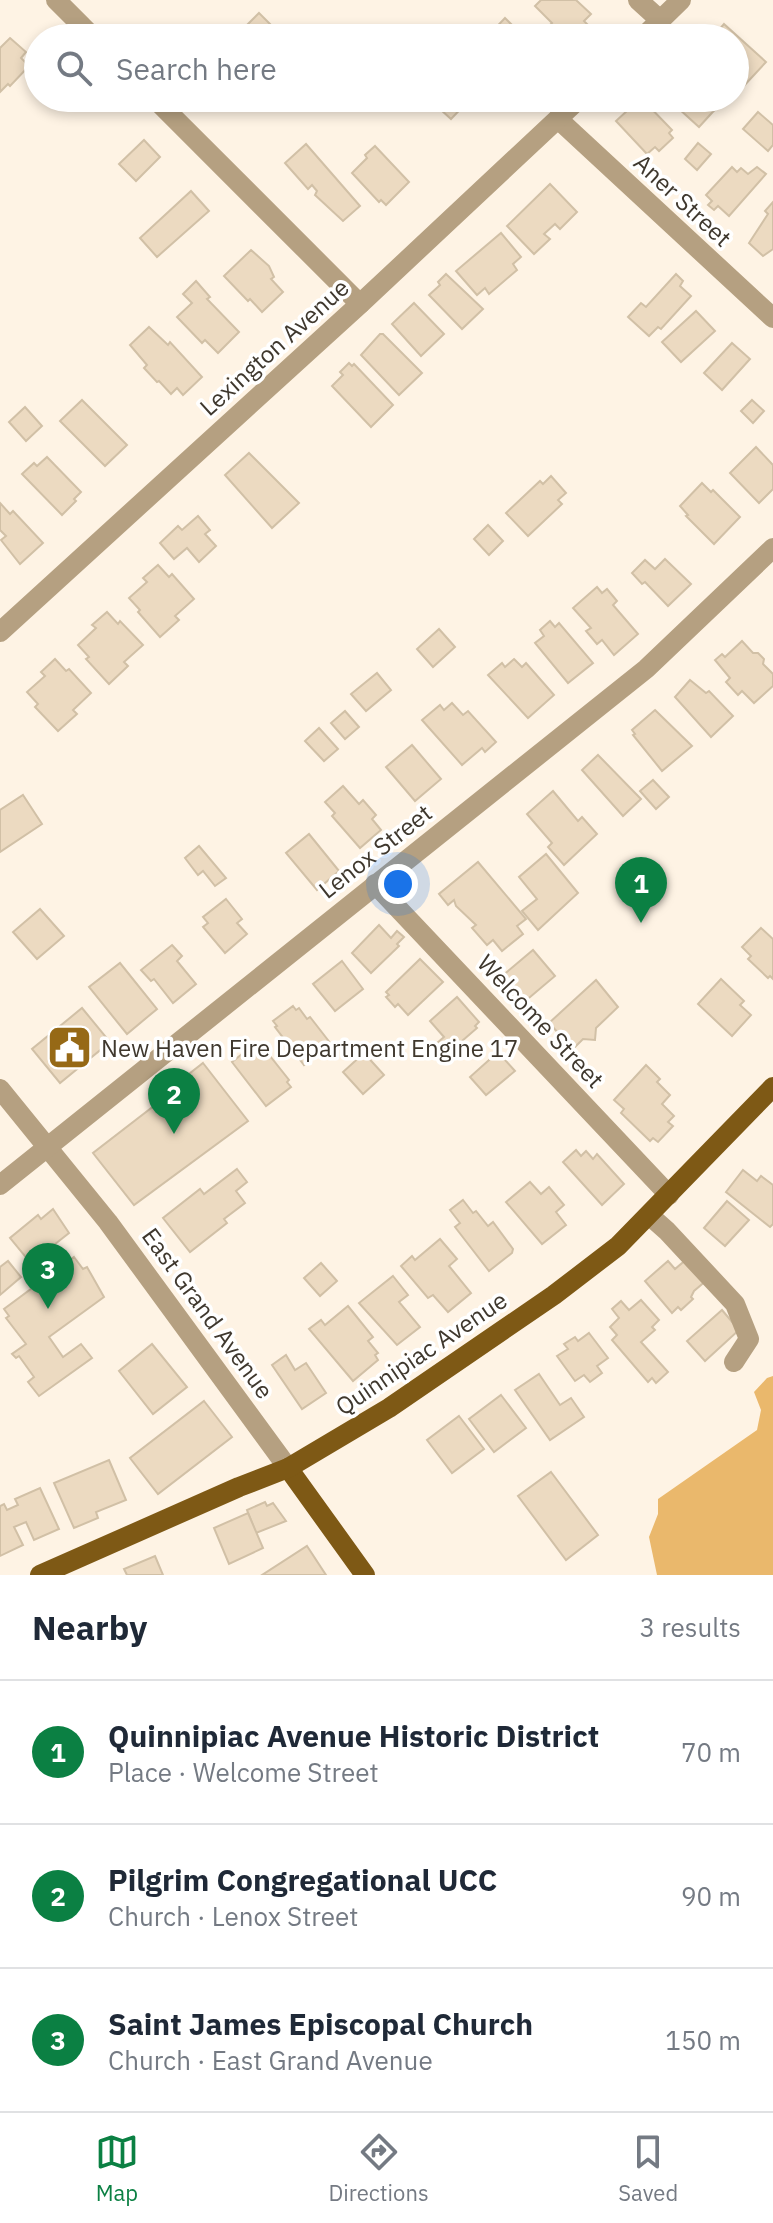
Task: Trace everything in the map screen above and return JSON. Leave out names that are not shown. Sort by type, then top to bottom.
[{"type":"main road","name":"Quinnipiac Avenue","points":[[40,1575],[288,1468],[389,1408],[554,1295],[618,1246],[773,1087]]},
{"type":"main road","name":"East Grand Avenue","points":[[288,1468],[365,1575]]},
{"type":"street","points":[[56,0],[80,24]]},
{"type":"street","points":[[638,0],[660,20]]},
{"type":"street","points":[[656,24],[681,0]]},
{"type":"street","points":[[168,112],[360,304]]},
{"type":"street","name":"Lexington Avenue","points":[[0,632],[565,112]]},
{"type":"street","name":"Aner Street","points":[[558,119],[773,318]]},
{"type":"street","name":"Lenox Street","points":[[0,1185],[646,669],[773,548]]},
{"type":"street","name":"Welcome Street","points":[[375,884],[669,1195]]},
{"type":"street","name":"East Grand Avenue","points":[[0,1089],[108,1222],[288,1468]]},
{"type":"street","points":[[649,1215],[735,1304],[749,1339],[734,1362]]},
{"type":"shaded area","points":[[773,1376],[773,1575],[657,1575],[649,1537],[658,1514],[658,1499],[757,1430],[761,1410],[754,1392]]},
{"type":"building","points":[[541,0],[576,0],[591,14],[584,21],[587,24],[551,24],[535,6]]},
{"type":"building","points":[[259,13],[270,24],[248,24]]},
{"type":"building","points":[[10,38],[24,50],[21,58],[24,71],[0,92],[0,48]]},
{"type":"building","points":[[749,47],[766,62],[749,80]]},
{"type":"building","points":[[443,112],[458,112],[451,119]]},
{"type":"building","points":[[626,112],[655,112],[672,130],[669,133],[673,138],[659,151],[655,147],[647,154],[616,121]]},
{"type":"building","points":[[682,112],[713,112],[699,127]]},
{"type":"building","points":[[758,112],[773,125],[773,145],[768,151],[743,129]]},
{"type":"building","points":[[144,140],[160,157],[136,181],[119,164]]},
{"type":"building","points":[[698,143],[711,154],[697,170],[685,159]]},
{"type":"building","points":[[306,144],[360,206],[343,221],[315,195],[317,191],[312,185],[308,189],[285,163]]},
{"type":"building","points":[[375,146],[409,182],[386,205],[381,200],[379,202],[352,173]]},
{"type":"building","points":[[732,167],[737,172],[741,168],[748,174],[757,167],[766,174],[729,216],[718,206],[714,210],[708,205],[712,201],[706,195]]},
{"type":"building","points":[[550,184],[577,212],[560,229],[555,224],[544,234],[550,239],[534,254],[507,226]]},
{"type":"building","points":[[191,191],[209,211],[157,257],[140,238]]},
{"type":"building","points":[[773,202],[773,249],[763,256],[749,243]]},
{"type":"building","points":[[501,233],[521,257],[513,264],[517,270],[489,294],[485,288],[477,295],[456,271]]},
{"type":"building","points":[[251,250],[269,266],[274,277],[271,279],[283,292],[262,312],[224,276]]},
{"type":"building","points":[[446,274],[483,309],[462,329],[429,295]]},
{"type":"building","points":[[676,274],[683,281],[680,286],[691,296],[661,329],[658,327],[649,336],[628,317],[641,303],[646,307]]},
{"type":"building","points":[[196,281],[210,297],[207,299],[239,332],[218,353],[205,340],[202,343],[177,317],[192,303],[183,294]]},
{"type":"building","points":[[414,303],[444,334],[421,356],[392,324]]},
{"type":"building","points":[[696,311],[715,331],[681,362],[662,342]]},
{"type":"building","points":[[149,327],[168,345],[170,342],[202,377],[183,395],[177,388],[171,394],[157,382],[130,345]]},
{"type":"building","points":[[380,334],[422,373],[399,395],[361,355]]},
{"type":"building","points":[[732,343],[750,359],[722,390],[704,373]]},
{"type":"building","points":[[349,363],[354,364],[393,405],[371,427],[332,386]]},
{"type":"building","points":[[82,400],[127,445],[105,466],[60,421]]},
{"type":"building","points":[[752,400],[764,411],[753,423],[741,411]]},
{"type":"building","points":[[25,407],[42,426],[26,441],[9,422]]},
{"type":"building","points":[[756,447],[773,465],[773,489],[759,503],[730,473]]},
{"type":"building","points":[[249,453],[299,503],[272,528],[225,475]]},
{"type":"building","points":[[47,457],[81,492],[62,515],[22,474]]},
{"type":"building","points":[[551,476],[566,493],[558,500],[562,504],[528,536],[506,513],[540,481],[543,484]]},
{"type":"building","points":[[702,483],[740,517],[714,544],[680,506]]},
{"type":"building","points":[[0,503],[10,514],[13,511],[43,543],[20,564],[1,540],[6,536],[0,530]]},
{"type":"building","points":[[198,516],[210,530],[205,534],[216,546],[199,562],[187,548],[174,559],[160,543],[178,526],[182,530]]},
{"type":"building","points":[[488,525],[503,541],[489,555],[474,539]]},
{"type":"building","points":[[665,559],[691,584],[668,606],[632,573],[645,560],[655,569]]},
{"type":"building","points":[[158,565],[169,577],[172,574],[194,599],[175,616],[179,620],[160,637],[129,598],[147,582],[143,578]]},
{"type":"building","points":[[597,587],[602,593],[607,589],[617,601],[613,605],[638,634],[614,655],[602,640],[597,644],[586,631],[591,628],[573,608]]},
{"type":"building","points":[[107,612],[143,645],[124,662],[128,666],[109,684],[86,659],[89,657],[78,645],[96,628],[92,625]]},
{"type":"building","points":[[550,621],[555,627],[559,623],[593,663],[568,683],[535,643],[544,636],[540,630]]},
{"type":"building","points":[[439,629],[455,647],[433,667],[417,649]]},
{"type":"building","points":[[742,641],[764,659],[763,664],[773,674],[773,686],[754,703],[742,691],[738,695],[726,682],[730,678],[715,660],[722,654],[725,657]]},
{"type":"building","points":[[55,659],[91,693],[73,710],[77,714],[58,731],[35,707],[38,704],[27,692],[45,676],[41,672]]},
{"type":"building","points":[[514,659],[522,667],[526,663],[554,695],[528,718],[488,675],[502,663],[505,667]]},
{"type":"building","points":[[377,673],[391,690],[366,711],[351,694]]},
{"type":"building","points":[[690,680],[706,693],[709,691],[733,716],[711,737],[675,697]]},
{"type":"building","points":[[452,703],[463,715],[468,711],[496,742],[485,752],[482,748],[462,765],[422,720],[440,705],[444,710]]},
{"type":"building","points":[[655,710],[692,746],[662,771],[632,730]]},
{"type":"building","points":[[345,711],[359,727],[345,739],[331,723]]},
{"type":"building","points":[[319,728],[338,749],[324,761],[305,741]]},
{"type":"building","points":[[412,745],[441,779],[415,801],[386,767]]},
{"type":"building","points":[[598,755],[641,799],[623,816],[582,770]]},
{"type":"building","points":[[653,780],[669,797],[656,809],[640,791]]},
{"type":"building","points":[[343,786],[359,804],[363,800],[376,815],[372,819],[381,830],[360,848],[332,816],[335,813],[325,802]]},
{"type":"building","points":[[553,791],[578,821],[582,817],[597,834],[564,865],[548,847],[552,843],[527,814]]},
{"type":"building","points":[[23,795],[42,824],[0,852],[0,810]]},
{"type":"building","points":[[309,834],[339,871],[317,890],[286,853]]},
{"type":"building","points":[[199,846],[226,878],[215,886],[203,871],[198,875],[185,858]]},
{"type":"building","points":[[546,854],[578,893],[538,930],[522,911],[537,899],[519,877]]},
{"type":"building","points":[[478,862],[526,919],[517,926],[523,934],[502,951],[493,940],[487,945],[472,928],[476,925],[456,906],[454,900],[448,905],[439,894]]},
{"type":"building","points":[[226,899],[242,919],[237,923],[247,934],[225,953],[203,927],[208,923],[203,917]]},
{"type":"building","points":[[40,909],[64,936],[37,959],[13,932]]},
{"type":"building","points":[[379,925],[391,938],[397,931],[404,937],[371,973],[352,953]]},
{"type":"building","points":[[761,928],[773,939],[773,979],[748,959],[751,956],[742,947]]},
{"type":"building","points":[[172,945],[182,956],[177,961],[196,984],[173,1003],[154,979],[151,981],[141,970]]},
{"type":"building","points":[[533,950],[555,976],[517,1008],[495,982]]},
{"type":"building","points":[[420,959],[443,982],[408,1015],[398,1004],[395,1007],[386,997],[389,995],[386,992]]},
{"type":"building","points":[[342,961],[363,989],[335,1011],[313,984]]},
{"type":"building","points":[[120,963],[157,1009],[127,1034],[89,987]]},
{"type":"building","points":[[721,979],[744,1001],[740,1005],[751,1015],[732,1036],[698,1004]]},
{"type":"building","points":[[596,980],[618,1007],[596,1028],[595,1040],[583,1039],[573,1049],[549,1023]]},
{"type":"building","points":[[457,997],[479,1022],[475,1026],[477,1028],[447,1054],[437,1043],[444,1037],[430,1021]]},
{"type":"building","points":[[293,1006],[296,1010],[299,1008],[307,1019],[310,1017],[331,1044],[304,1065],[273,1021]]},
{"type":"building","points":[[82,1008],[110,1042],[60,1083],[32,1049]]},
{"type":"building","points":[[256,1043],[270,1056],[291,1087],[266,1106],[232,1062]]},
{"type":"building","points":[[498,1052],[515,1071],[486,1095],[470,1077]]},
{"type":"building","points":[[364,1053],[384,1075],[363,1094],[343,1072]]},
{"type":"building","points":[[203,1063],[248,1121],[134,1205],[93,1153],[168,1095],[166,1092]]},
{"type":"building","points":[[646,1065],[670,1095],[662,1104],[674,1116],[668,1122],[673,1126],[658,1142],[653,1138],[650,1141],[621,1113],[624,1109],[614,1100]]},
{"type":"building","points":[[576,1150],[581,1156],[586,1151],[593,1159],[597,1154],[624,1184],[602,1205],[563,1162]]},
{"type":"building","points":[[237,1169],[247,1182],[236,1191],[245,1203],[224,1219],[227,1223],[190,1252],[163,1218],[200,1189],[204,1194]]},
{"type":"building","points":[[743,1170],[757,1181],[761,1176],[773,1185],[773,1224],[770,1227],[726,1192]]},
{"type":"building","points":[[530,1182],[541,1194],[549,1187],[564,1205],[556,1212],[566,1225],[542,1244],[506,1202]]},
{"type":"building","points":[[463,1200],[488,1226],[493,1222],[513,1249],[489,1271],[455,1227],[460,1223],[450,1210]]},
{"type":"building","points":[[727,1201],[749,1220],[725,1246],[704,1228]]},
{"type":"building","points":[[53,1209],[69,1233],[33,1266],[10,1238],[38,1215],[41,1219]]},
{"type":"building","points":[[440,1239],[457,1259],[449,1266],[471,1293],[448,1312],[433,1295],[428,1298],[401,1266],[412,1256],[415,1260]]},
{"type":"building","points":[[74,1257],[83,1269],[87,1267],[104,1297],[49,1337],[63,1357],[81,1344],[92,1358],[39,1396],[28,1382],[34,1377],[19,1356],[16,1358],[12,1354],[26,1344],[6,1318],[9,1316],[4,1309]]},
{"type":"building","points":[[688,1258],[707,1280],[694,1291],[693,1299],[681,1310],[678,1307],[672,1313],[645,1281],[668,1261],[675,1269]]},
{"type":"building","points":[[8,1261],[21,1277],[0,1295],[0,1267]]},
{"type":"building","points":[[321,1263],[337,1281],[320,1296],[304,1278]]},
{"type":"building","points":[[393,1276],[408,1295],[399,1302],[420,1327],[397,1345],[359,1303]]},
{"type":"building","points":[[641,1300],[659,1320],[652,1327],[655,1330],[641,1342],[668,1372],[656,1383],[652,1378],[648,1382],[612,1340],[617,1335],[610,1327],[619,1318],[612,1309],[621,1301],[629,1310]]},
{"type":"building","points":[[348,1306],[373,1337],[368,1341],[378,1353],[375,1355],[378,1360],[353,1381],[309,1329],[321,1320],[325,1325]]},
{"type":"building","points":[[722,1310],[739,1330],[705,1361],[687,1341]]},
{"type":"building","points":[[589,1333],[608,1358],[597,1366],[602,1373],[590,1382],[584,1375],[575,1381],[557,1356],[568,1349],[564,1344],[575,1337],[578,1341]]},
{"type":"building","points":[[152,1344],[187,1387],[153,1414],[119,1371]]},
{"type":"building","points":[[286,1355],[295,1370],[306,1363],[326,1393],[302,1409],[272,1365]]},
{"type":"building","points":[[539,1374],[560,1405],[571,1398],[584,1417],[550,1440],[515,1390]]},
{"type":"building","points":[[501,1395],[526,1428],[494,1452],[469,1419]]},
{"type":"building","points":[[204,1401],[232,1437],[158,1494],[130,1458]]},
{"type":"building","points":[[459,1416],[484,1449],[452,1473],[427,1440]]},
{"type":"building","points":[[109,1460],[126,1500],[96,1512],[98,1518],[74,1528],[54,1483]]},
{"type":"building","points":[[551,1472],[598,1535],[566,1560],[518,1496]]},
{"type":"building","points":[[40,1488],[59,1529],[34,1540],[26,1522],[14,1527],[23,1545],[0,1556],[0,1506],[4,1504],[7,1510],[18,1505],[15,1499]]},
{"type":"building","points":[[265,1502],[267,1506],[273,1503],[286,1521],[256,1533],[247,1510]]},
{"type":"building","points":[[248,1513],[263,1548],[229,1564],[214,1528]]},
{"type":"building","points":[[307,1546],[326,1575],[262,1575]]},
{"type":"building","points":[[155,1556],[163,1575],[127,1575],[124,1569]]},
{"type":"place","name":"Quinnipiac Avenue Historic District","points":[[641,923]]},
{"type":"place","name":"New Haven Fire Department Engine 17","points":[[70,1048]]},
{"type":"place","name":"Pilgrim Congregational UCC","points":[[174,1134]]},
{"type":"place","name":"Saint James Episcopal Church","points":[[48,1309]]}]
